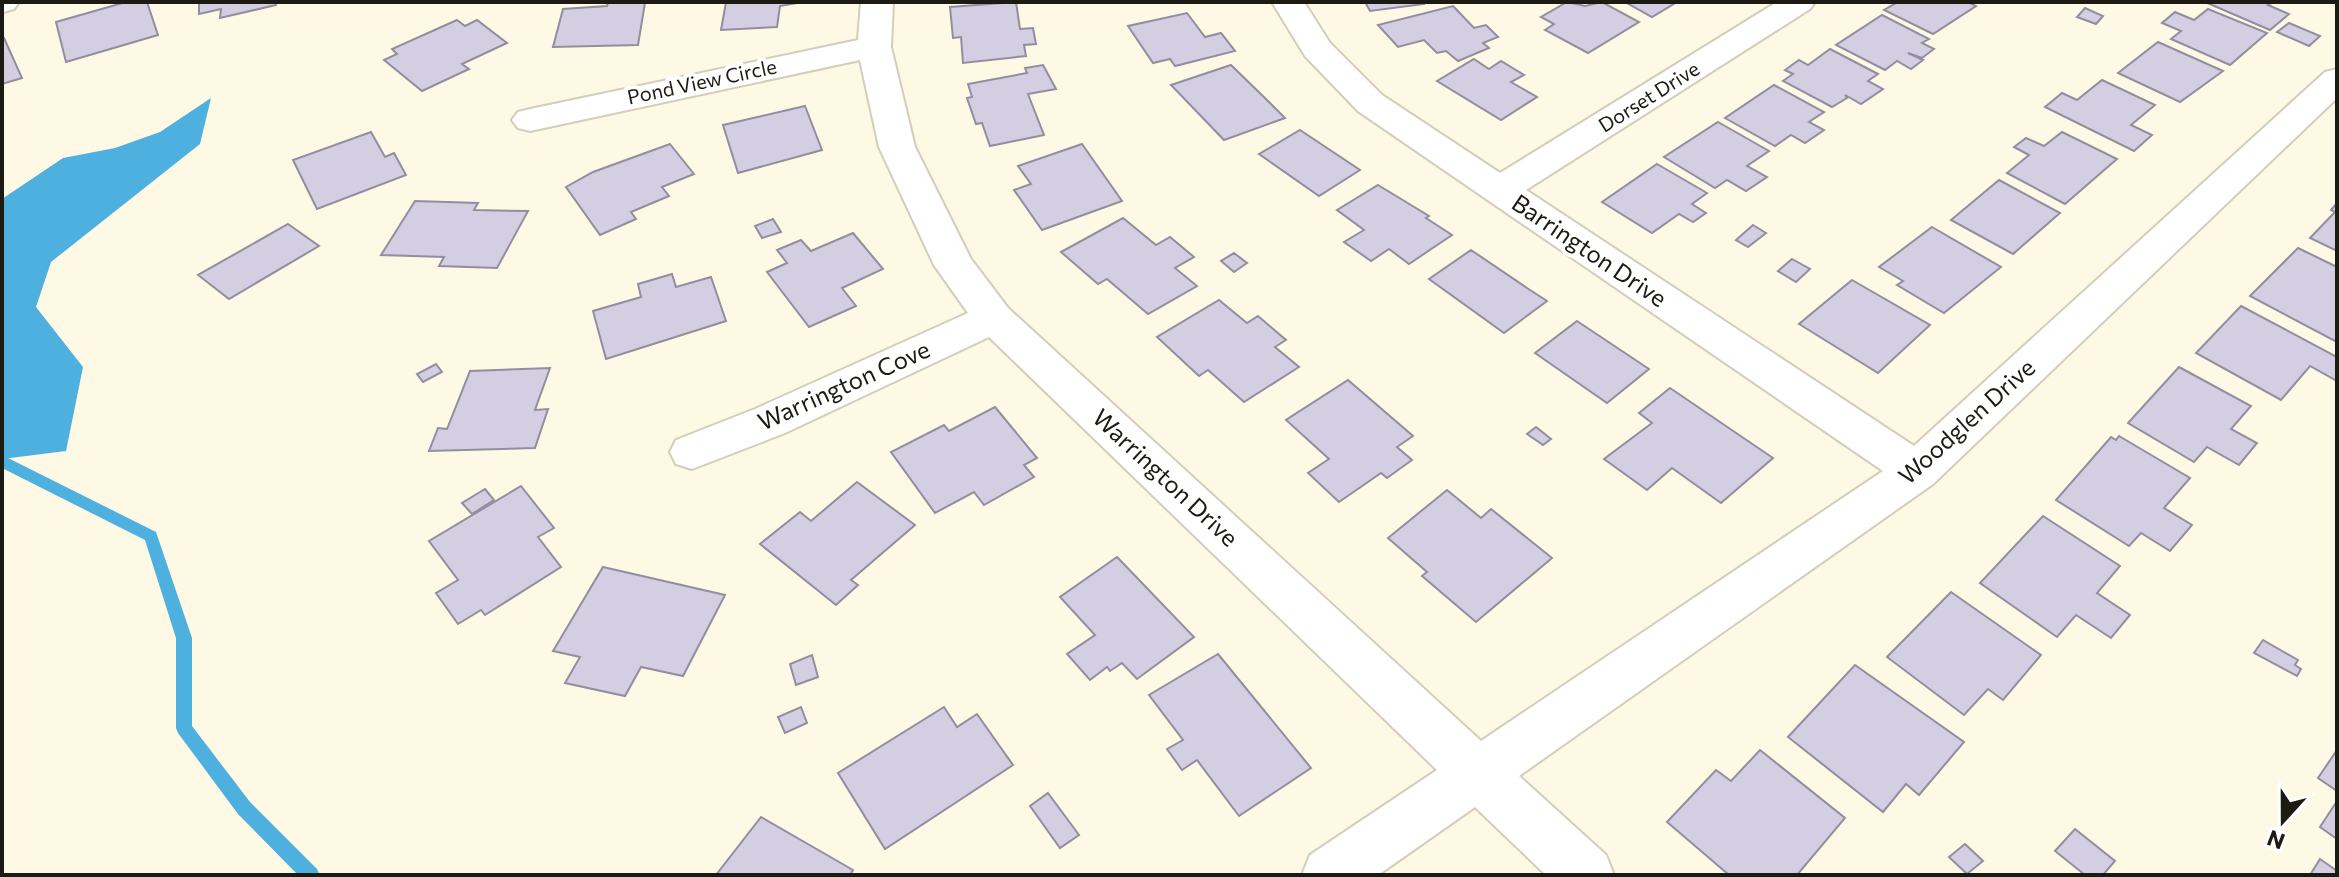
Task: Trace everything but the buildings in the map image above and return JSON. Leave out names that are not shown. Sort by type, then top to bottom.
[{"type":"street","name":"Warrington Drive","points":[[877,2],[874,47],[897,147],[954,265],[994,318],[1586,875]]},
{"type":"street","name":"Barrington Drive","points":[[1288,2],[1317,49],[1370,103],[1917,471]]},
{"type":"street","name":"Dorset Drive","points":[[1499,191],[1799,2]]},
{"type":"street","name":"Pond View Circle","points":[[530,120],[874,47]]},
{"type":"street","name":"Woodglen Drive","points":[[1330,875],[1480,775],[1917,471],[2337,79]]},
{"type":"street","name":"Warrington Cove","points":[[692,452],[770,421],[994,318]]},
{"type":"water","points":[[211,98],[200,144],[51,262],[36,307],[83,367],[66,451],[2,459],[2,199],[63,158],[115,148],[160,132]]},
{"type":"waterway","points":[[2,461],[151,536],[184,638],[184,728],[244,808],[311,875]]}]
